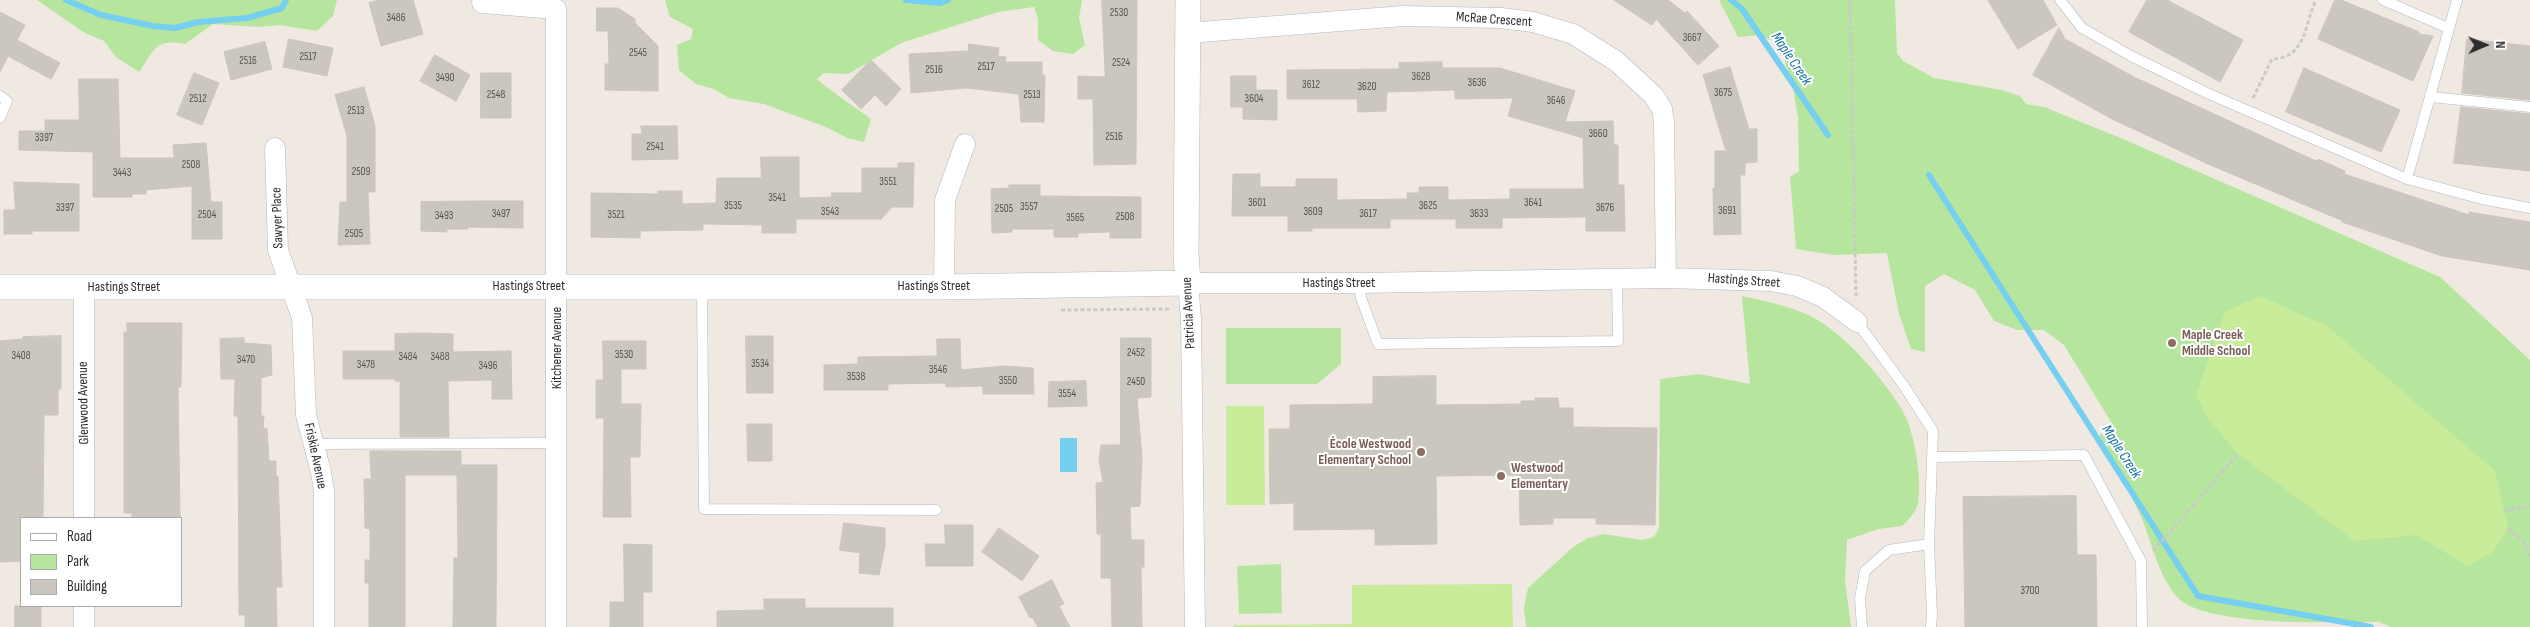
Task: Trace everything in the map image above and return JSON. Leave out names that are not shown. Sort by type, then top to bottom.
[{"type":"street","name":"Patricia Avenue","points":[[1188,0],[1186,254],[1191,319],[1195,627]]},
{"type":"street","name":"Kitchener Avenue","points":[[482,3],[556,9],[556,627]]},
{"type":"street","name":"McRae Crescent","points":[[1188,33],[1403,16],[1501,18],[1533,22],[1573,34],[1616,61],[1654,96],[1662,109],[1664,122],[1666,278]]},
{"type":"street","points":[[944,286],[945,200],[965,144]]},
{"type":"street","name":"Sawyer Place","points":[[276,148],[278,250],[290,286]]},
{"type":"street","name":"Hastings Street","points":[[0,287],[944,286],[1360,283],[1666,278],[1771,281],[1797,286],[1823,297],[1857,322]]},
{"type":"street","name":"Friskie Avenue","points":[[290,286],[302,318],[304,399],[324,491],[324,627]]},
{"type":"street","name":"Glenwood Avenue","points":[[84,287],[84,517]]},
{"type":"street","points":[[84,607],[84,627]]},
{"type":"lane","points":[[2060,0],[2082,28],[2131,56],[2216,97],[2407,179],[2482,199],[2530,208]]},
{"type":"lane","points":[[2383,0],[2448,28]]},
{"type":"lane","points":[[2407,179],[2457,0]]},
{"type":"lane","points":[[0,96],[7,100],[0,118]]},
{"type":"lane","points":[[2431,97],[2530,107]]},
{"type":"lane","points":[[1360,283],[1361,298],[1378,344],[1618,340],[1617,279]]},
{"type":"lane","points":[[702,286],[704,509],[936,510]]},
{"type":"lane","points":[[1857,322],[1904,386],[1933,431],[1929,544],[1932,616],[1930,627]]},
{"type":"lane","points":[[314,444],[557,443]]},
{"type":"lane","points":[[1932,458],[2084,455],[2141,561],[2142,627]]},
{"type":"lane","points":[[1862,627],[1860,598],[1865,571],[1889,550],[1929,544]]},
{"type":"path","points":[[1850,0],[1857,322]]},
{"type":"path","points":[[2259,85],[2272,58],[2287,56],[2301,45],[2316,0]]},
{"type":"path","points":[[2152,552],[2238,454]]},
{"type":"path","points":[[2504,511],[2530,506]]},
{"type":"path","points":[[2508,528],[2523,541],[2530,559]]},
{"type":"green space","points":[[37,0],[337,0],[333,16],[317,31],[280,25],[258,27],[213,24],[185,44],[161,44],[153,51],[139,72],[116,57],[104,41],[85,33]]},
{"type":"green space","points":[[665,0],[1082,0],[1079,18],[1085,45],[1073,54],[1053,51],[1038,40],[1038,19],[1034,7],[998,12],[901,43],[848,74],[824,73],[817,79],[871,119],[864,142],[847,138],[826,127],[764,104],[729,98],[714,89],[696,84],[679,70],[677,45],[691,39],[693,29],[670,17]]},
{"type":"green space","name":"Maple Creek Middle School","points":[[1719,0],[1895,0],[1897,53],[1903,61],[1934,78],[2002,90],[2020,96],[2026,104],[2044,107],[2123,139],[2440,277],[2530,360],[2530,627],[2391,627],[2379,622],[2305,622],[2246,619],[2196,609],[2180,600],[2172,591],[2160,569],[2138,510],[2099,436],[2113,425],[2064,345],[2044,330],[2017,330],[1994,321],[1975,290],[1944,274],[1925,286],[1925,352],[1911,349],[1899,314],[1887,253],[1835,255],[1796,249],[1790,177],[1799,171],[1798,118],[1793,87],[1779,43],[1759,35],[1738,37]]},
{"type":"green space","points":[[1742,296],[1793,309],[1812,317],[1843,339],[1885,385],[1906,417],[1914,441],[1919,494],[1918,504],[1914,513],[1902,526],[1878,529],[1847,540],[1845,580],[1851,627],[1526,627],[1524,608],[1528,588],[1573,547],[1588,538],[1604,534],[1642,540],[1654,537],[1659,528],[1660,379],[1699,374],[1750,384]]},
{"type":"green space","points":[[2260,296],[2327,326],[2495,471],[2508,528],[2493,552],[2467,566],[2417,535],[2355,541],[2238,454],[2208,418],[2196,396],[2225,312]]},
{"type":"green space","points":[[1226,328],[1341,328],[1341,364],[1317,384],[1226,384]]},
{"type":"green space","points":[[1226,406],[1264,406],[1265,505],[1226,505]]},
{"type":"green space","points":[[1281,564],[1282,613],[1239,614],[1237,566]]},
{"type":"green space","points":[[1512,584],[1513,627],[1234,627],[1234,625],[1352,624],[1352,585]]},
{"type":"water","points":[[1060,438],[1077,438],[1077,472],[1060,472]]},
{"type":"building","points":[[378,0],[413,0],[423,34],[381,46],[369,3]]},
{"type":"building","points":[[1102,0],[1137,0],[1136,164],[1094,165],[1093,99],[1078,99],[1078,76],[1105,77]]},
{"type":"building","points":[[1614,0],[1668,0],[1685,13],[1687,11],[1719,46],[1698,65],[1656,19],[1652,25]]},
{"type":"building","points":[[1988,0],[2043,0],[2057,25],[2018,49]]},
{"type":"building","points":[[2147,0],[2167,0],[2243,40],[2220,82],[2129,32]]},
{"type":"building","points":[[2335,0],[2341,0],[2419,32],[2419,34],[2433,36],[2413,81],[2318,39]]},
{"type":"building","points":[[597,8],[618,8],[635,19],[635,23],[658,46],[658,91],[605,90],[605,64],[609,64],[608,31],[597,31]]},
{"type":"building","points":[[0,12],[25,25],[17,40],[60,63],[51,79],[8,56],[0,72]]},
{"type":"building","points":[[2059,28],[2065,39],[2134,77],[2316,161],[2318,159],[2345,171],[2344,174],[2469,215],[2469,212],[2530,222],[2530,270],[2442,256],[2342,222],[2208,164],[2110,118],[2033,75]]},
{"type":"building","points":[[289,39],[333,48],[327,76],[283,67]]},
{"type":"building","points":[[2467,39],[2530,46],[2530,100],[2462,93]]},
{"type":"building","points":[[265,42],[272,69],[231,80],[224,52]]},
{"type":"building","points":[[969,44],[999,48],[998,56],[1006,57],[1005,62],[1042,62],[1042,75],[1045,75],[1044,122],[1021,122],[1019,94],[966,88],[911,93],[909,54],[968,51]]},
{"type":"building","points":[[435,55],[470,75],[456,101],[420,81]]},
{"type":"building","points":[[871,60],[901,89],[886,106],[875,95],[861,109],[842,90]]},
{"type":"building","points":[[1442,62],[1442,68],[1500,68],[1575,91],[1565,122],[1613,121],[1614,145],[1618,145],[1618,185],[1624,185],[1625,231],[1586,231],[1586,217],[1502,218],[1502,228],[1456,228],[1456,219],[1390,219],[1390,228],[1312,228],[1312,231],[1288,231],[1288,216],[1232,216],[1233,174],[1260,174],[1260,187],[1296,187],[1296,179],[1337,179],[1337,200],[1407,199],[1407,193],[1419,193],[1419,187],[1448,187],[1448,200],[1510,199],[1510,189],[1584,189],[1583,138],[1508,116],[1513,98],[1455,99],[1455,90],[1387,92],[1386,111],[1358,112],[1357,99],[1287,99],[1287,70],[1399,69],[1399,63]]},
{"type":"building","points":[[1730,67],[1749,129],[1757,129],[1757,162],[1745,163],[1745,175],[1740,175],[1741,234],[1714,235],[1713,188],[1715,188],[1715,151],[1726,151],[1703,75]]},
{"type":"building","points":[[2304,68],[2400,110],[2381,152],[2286,112]]},
{"type":"building","points":[[194,73],[219,83],[202,125],[177,115]]},
{"type":"building","points":[[481,73],[511,73],[511,118],[481,118]]},
{"type":"building","points":[[1231,76],[1256,76],[1256,90],[1277,90],[1277,120],[1243,119],[1243,107],[1231,107]]},
{"type":"building","points":[[79,79],[118,79],[120,158],[174,158],[173,145],[206,143],[211,202],[222,202],[222,239],[192,239],[192,186],[146,190],[146,194],[132,194],[132,197],[93,197],[93,152],[19,150],[19,131],[45,131],[45,120],[79,120]]},
{"type":"building","points":[[364,87],[375,126],[375,192],[368,192],[370,244],[338,245],[340,202],[347,202],[347,136],[335,95]]},
{"type":"building","points":[[2461,107],[2530,114],[2530,171],[2454,163]]},
{"type":"building","points":[[641,126],[677,126],[678,159],[632,160],[632,134],[642,134]]},
{"type":"building","points":[[761,157],[799,157],[799,198],[832,197],[831,193],[862,193],[862,168],[898,168],[898,163],[914,163],[913,207],[892,207],[881,219],[796,219],[796,233],[762,233],[762,225],[703,224],[703,230],[640,231],[640,238],[591,237],[591,193],[658,194],[658,191],[682,191],[682,204],[716,203],[717,178],[761,178]]},
{"type":"building","points":[[14,182],[79,184],[79,231],[32,231],[32,234],[4,234],[4,210],[15,210]]},
{"type":"building","points":[[1009,185],[1040,185],[1040,196],[1141,197],[1141,238],[1110,238],[1110,232],[1078,233],[1078,237],[1054,237],[1054,229],[1012,229],[1012,232],[992,233],[991,189],[1009,188]]},
{"type":"building","points":[[523,201],[523,228],[468,227],[468,229],[447,229],[447,232],[421,231],[421,202]]},
{"type":"building","points":[[127,323],[182,323],[181,387],[178,387],[180,517],[132,517],[132,513],[124,513],[124,332],[127,332]]},
{"type":"building","points":[[395,334],[453,334],[453,352],[511,351],[512,399],[492,399],[492,380],[448,381],[449,437],[400,437],[400,381],[395,381],[395,379],[343,379],[343,351],[395,351]]},
{"type":"building","points":[[61,336],[61,389],[58,389],[58,415],[44,415],[43,517],[20,517],[20,561],[0,562],[0,341],[23,339],[23,337]]},
{"type":"building","points":[[746,336],[773,336],[773,393],[747,393]]},
{"type":"building","points":[[244,338],[244,343],[271,345],[272,375],[261,378],[261,416],[264,416],[263,428],[267,429],[269,461],[276,461],[276,476],[278,476],[282,587],[276,587],[277,627],[245,627],[245,615],[239,615],[238,416],[234,416],[235,379],[221,379],[220,339]]},
{"type":"building","points":[[1121,338],[1151,338],[1151,397],[1137,398],[1142,457],[1140,506],[1130,507],[1131,540],[1144,540],[1144,567],[1141,567],[1142,627],[1112,627],[1111,578],[1101,578],[1101,534],[1097,534],[1096,483],[1103,482],[1099,460],[1101,445],[1120,445]]},
{"type":"building","points":[[937,339],[960,339],[961,370],[1004,366],[1033,368],[1034,394],[983,394],[983,386],[946,387],[946,383],[888,384],[888,390],[824,390],[824,365],[858,364],[858,357],[937,356]]},
{"type":"building","points":[[603,341],[646,341],[646,369],[621,369],[621,404],[641,404],[640,457],[630,457],[631,517],[603,517],[604,418],[596,418],[596,380],[603,380]]},
{"type":"building","name":"École Westwood Elementary School","points":[[1436,376],[1436,405],[1521,404],[1521,401],[1535,401],[1535,398],[1558,398],[1559,408],[1573,408],[1573,427],[1657,428],[1655,525],[1596,524],[1596,518],[1553,518],[1553,524],[1520,525],[1519,475],[1436,476],[1437,544],[1375,545],[1375,529],[1294,530],[1294,503],[1270,504],[1269,429],[1290,429],[1290,405],[1373,404],[1373,377]]},
{"type":"building","points":[[1086,381],[1087,406],[1048,407],[1049,382]]},
{"type":"building","points":[[747,424],[772,424],[772,461],[748,461]]},
{"type":"building","points":[[370,451],[461,451],[461,465],[497,465],[496,627],[453,627],[454,558],[458,558],[457,475],[405,475],[405,627],[369,627],[369,583],[365,583],[365,560],[370,560],[370,529],[365,528],[364,479],[371,479]]},
{"type":"building","points":[[2076,496],[2077,555],[2096,555],[2097,627],[1965,627],[1963,497]]},
{"type":"building","points":[[844,523],[885,528],[885,546],[879,575],[859,573],[860,553],[840,550]]},
{"type":"building","points":[[945,525],[973,525],[973,566],[926,566],[925,544],[945,544]]},
{"type":"building","points":[[999,528],[1039,556],[1022,581],[982,552]]},
{"type":"building","points":[[624,544],[652,545],[652,592],[643,592],[643,627],[610,627],[610,602],[624,602]]},
{"type":"building","points":[[1052,580],[1064,604],[1059,606],[1070,627],[1038,627],[1032,617],[1030,618],[1019,597]]},
{"type":"building","points":[[764,599],[805,599],[805,608],[893,608],[893,627],[717,627],[717,611],[764,610]]},
{"type":"building","points":[[15,606],[41,607],[41,627],[15,627]]},
{"type":"waterway","name":"Maple Creek","points":[[66,0],[101,15],[153,26],[175,28],[198,22],[247,18],[282,8],[286,0]]},
{"type":"waterway","name":"Maple Creek","points":[[906,0],[940,3],[948,0]]},
{"type":"waterway","name":"Maple Creek","points":[[1731,0],[1742,9],[1828,135]]},
{"type":"waterway","name":"Maple Creek","points":[[1929,175],[2198,596],[2371,627]]},
{"type":"place","name":"Maple Creek Middle School","points":[[2172,343]]},
{"type":"place","name":"École Westwood Elementary School","points":[[1421,452]]},
{"type":"place","name":"Westwood Elementary","points":[[1501,476]]}]
